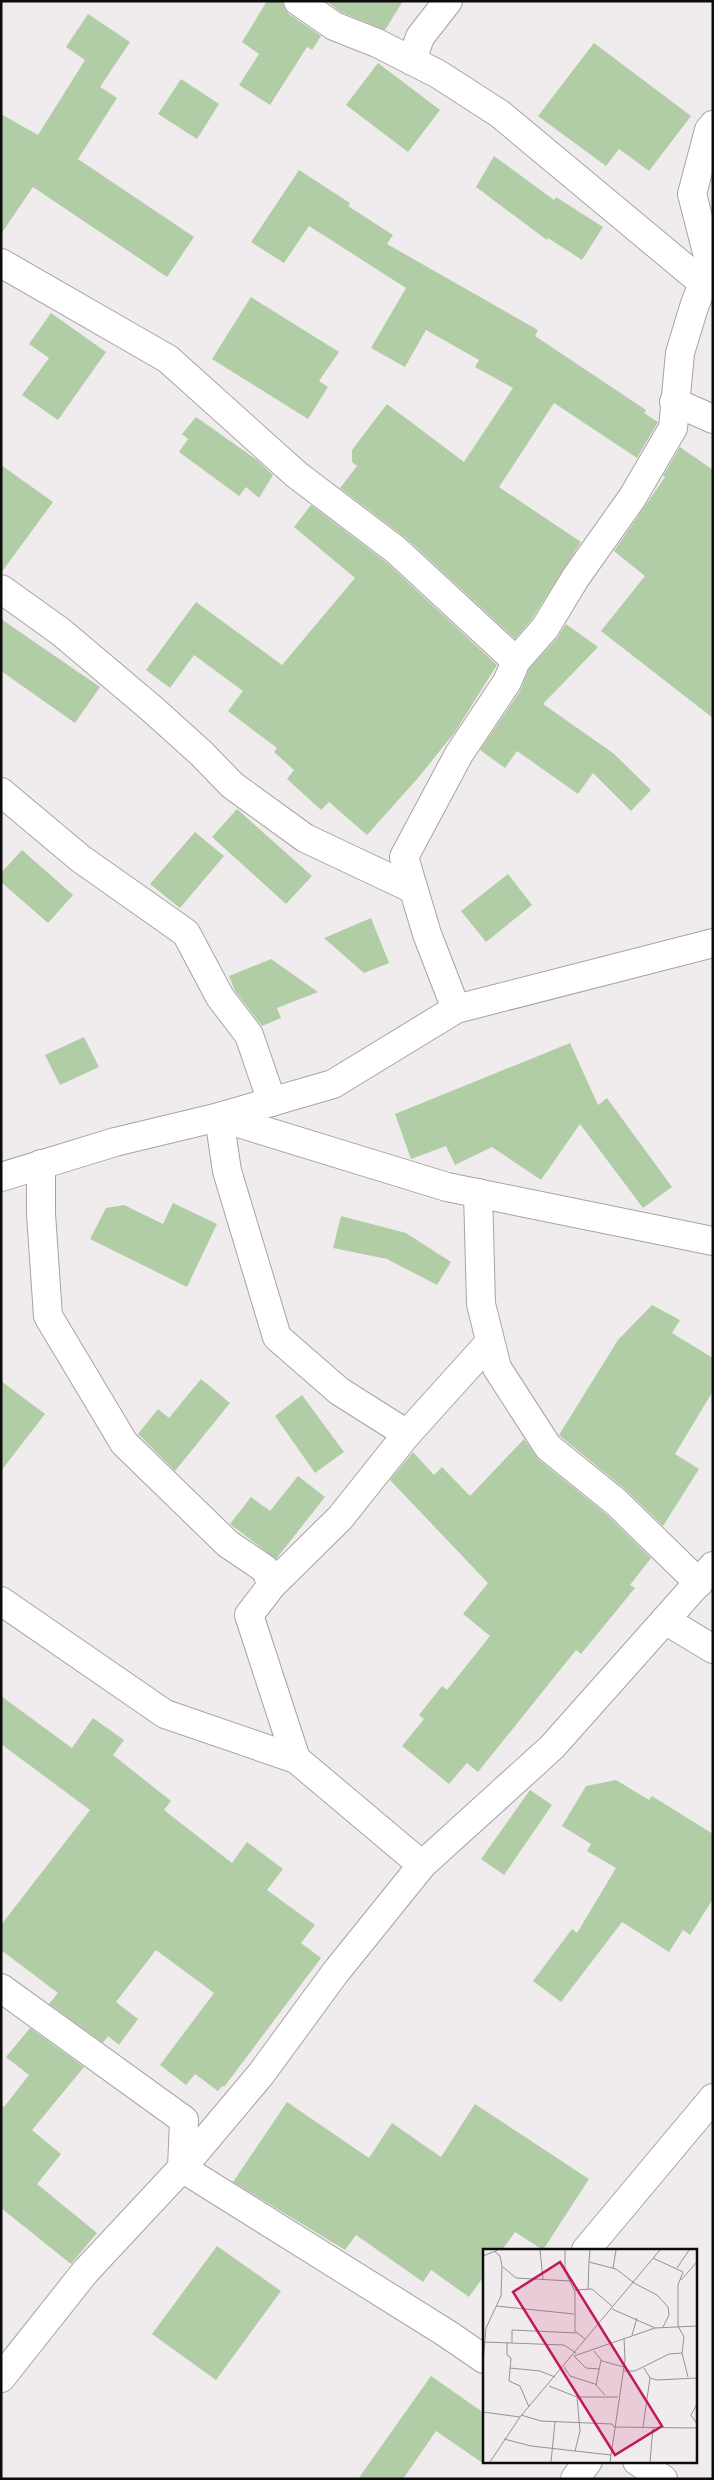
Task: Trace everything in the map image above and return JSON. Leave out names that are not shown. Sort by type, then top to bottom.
[{"type":"street","points":[[298,1],[334,26],[377,43],[438,74],[500,114],[703,283]]},
{"type":"street","points":[[412,61],[420,37],[448,1]]},
{"type":"street","points":[[456,1008],[427,934],[404,857],[459,754],[507,682],[516,660],[545,628],[576,577],[632,498],[673,428],[680,353],[710,264],[692,194],[709,130],[713,125]]},
{"type":"street","points":[[1,263],[168,360],[297,475],[396,550],[516,660]]},
{"type":"street","points":[[674,402],[713,418]]},
{"type":"street","points":[[1,589],[61,632],[151,708],[202,754],[232,785],[305,838],[413,889]]},
{"type":"street","points":[[1,792],[80,859],[186,933],[220,997],[249,1035],[272,1102]]},
{"type":"street","points":[[1,1177],[114,1142],[219,1118],[333,1084],[456,1008],[713,943]]},
{"type":"street","points":[[219,1118],[383,1169],[478,1194],[713,1240]]},
{"type":"street","points":[[219,1118],[226,1171],[277,1336],[339,1391],[407,1434]]},
{"type":"street","points":[[41,1164],[41,1214],[48,1316],[124,1442],[228,1544],[265,1569],[272,1585]]},
{"type":"street","points":[[1,2378],[85,2272],[182,2168],[261,2074],[335,1973],[422,1865],[552,1747],[706,1574],[548,1447],[497,1368],[481,1304],[478,1194]]},
{"type":"street","points":[[296,1759],[249,1615],[272,1585],[340,1518],[407,1434],[490,1342]]},
{"type":"street","points":[[1,1601],[165,1714],[296,1759],[422,1865]]},
{"type":"street","points":[[665,1620],[713,1649]]},
{"type":"street","points":[[1,1988],[184,2120],[182,2168]]},
{"type":"street","points":[[587,2249],[713,2098]]},
{"type":"street","points":[[182,2168],[483,2357]]},
{"type":"street","points":[[575,2479],[587,2462]]},
{"type":"street","points":[[638,2462],[663,2479]]},
{"type":"building","points":[[267,1],[283,1],[284,8],[289,14],[321,36],[312,50],[307,47],[270,105],[239,85],[259,54],[242,42]]},
{"type":"building","points":[[326,1],[403,1],[385,30],[341,12]]},
{"type":"building","points":[[88,14],[130,42],[100,87],[117,98],[78,159],[194,237],[167,277],[33,187],[1,234],[1,114],[38,135],[85,60],[66,47]]},
{"type":"building","points":[[594,43],[691,116],[649,171],[619,149],[606,166],[538,116]]},
{"type":"building","points":[[378,63],[440,110],[408,152],[346,105]]},
{"type":"building","points":[[181,79],[219,104],[197,139],[158,114]]},
{"type":"building","points":[[494,156],[554,200],[556,197],[603,227],[582,260],[548,238],[547,240],[476,187]]},
{"type":"building","points":[[299,170],[350,203],[348,206],[393,235],[387,244],[538,330],[535,336],[646,410],[644,413],[658,422],[637,458],[554,403],[499,487],[581,542],[532,619],[515,639],[407,539],[340,488],[357,466],[352,462],[352,450],[387,404],[464,462],[513,388],[475,367],[479,360],[426,330],[405,367],[371,348],[406,288],[309,226],[284,263],[251,242]]},
{"type":"building","points":[[251,297],[339,352],[319,381],[328,387],[308,419],[212,359]]},
{"type":"building","points":[[51,313],[106,352],[58,420],[22,395],[49,358],[29,344]]},
{"type":"building","points":[[196,417],[257,460],[273,475],[259,498],[246,487],[239,496],[179,452],[188,439],[182,434]]},
{"type":"building","points":[[680,447],[713,470],[713,718],[601,631],[645,576],[614,551],[665,477],[663,476]]},
{"type":"building","points":[[1,465],[53,502],[1,573]]},
{"type":"building","points":[[311,505],[386,562],[497,665],[455,732],[418,778],[367,835],[329,802],[321,810],[287,779],[294,770],[274,752],[277,748],[228,711],[243,691],[194,655],[170,688],[146,670],[196,602],[282,665],[355,578],[294,527]]},
{"type":"building","points":[[1,619],[100,687],[75,723],[1,671]]},
{"type":"building","points":[[566,624],[598,647],[543,704],[613,753],[651,790],[631,811],[593,773],[578,794],[517,751],[505,768],[480,750],[520,691],[529,669],[557,638]]},
{"type":"building","points":[[237,809],[312,876],[286,904],[212,837]]},
{"type":"building","points":[[195,832],[224,856],[180,908],[150,884]]},
{"type":"building","points":[[22,850],[73,895],[48,923],[1,882],[1,873]]},
{"type":"building","points":[[508,874],[532,905],[486,942],[461,911]]},
{"type":"building","points":[[371,918],[389,963],[364,973],[324,938]]},
{"type":"building","points":[[271,959],[318,992],[277,1008],[281,1018],[262,1026],[235,991],[229,976]]},
{"type":"building","points":[[84,1037],[99,1067],[60,1085],[45,1055]]},
{"type":"building","points":[[570,1043],[598,1105],[607,1098],[672,1187],[643,1208],[580,1124],[541,1180],[492,1147],[455,1165],[446,1146],[411,1159],[395,1114]]},
{"type":"building","points":[[173,1203],[217,1224],[187,1287],[90,1239],[106,1208],[124,1205],[163,1224]]},
{"type":"building","points":[[341,1216],[406,1233],[451,1262],[437,1285],[387,1259],[333,1248]]},
{"type":"building","points":[[652,1305],[680,1320],[672,1333],[713,1358],[713,1391],[675,1454],[699,1469],[663,1526],[626,1490],[559,1435],[618,1340]]},
{"type":"building","points":[[201,1379],[230,1403],[175,1471],[138,1434],[158,1409],[169,1418]]},
{"type":"building","points":[[1,1381],[45,1414],[1,1471]]},
{"type":"building","points":[[302,1395],[344,1452],[315,1473],[275,1416]]},
{"type":"building","points":[[524,1439],[538,1459],[606,1514],[651,1558],[630,1585],[635,1588],[581,1654],[576,1650],[478,1772],[467,1763],[449,1784],[402,1746],[424,1719],[419,1715],[442,1686],[447,1690],[490,1636],[463,1614],[488,1583],[390,1480],[413,1452],[434,1475],[442,1467],[470,1496]]},
{"type":"building","points":[[298,1476],[325,1497],[276,1559],[230,1524],[251,1497],[270,1511]]},
{"type":"building","points":[[1,1696],[72,1748],[93,1718],[124,1740],[113,1755],[171,1801],[164,1810],[232,1863],[247,1842],[283,1869],[267,1890],[315,1925],[301,1943],[321,1958],[224,2087],[222,2086],[218,2091],[195,2074],[186,2085],[160,2065],[214,1993],[156,1950],[116,2002],[138,2019],[119,2045],[108,2036],[103,2043],[49,2004],[58,1993],[1,1950],[1,1925],[90,1810],[1,1744]]},
{"type":"building","points":[[616,1780],[649,1800],[652,1796],[713,1834],[713,1899],[690,1935],[683,1930],[669,1952],[622,1922],[561,2002],[533,1981],[572,1929],[577,1933],[616,1868],[587,1851],[591,1844],[562,1826],[586,1786]]},
{"type":"building","points":[[530,1790],[552,1805],[504,1875],[481,1859]]},
{"type":"building","points":[[30,2028],[84,2067],[32,2130],[61,2154],[37,2184],[97,2233],[71,2264],[1,2208],[1,2105],[4,2107],[29,2075],[6,2057]]},
{"type":"building","points":[[287,2102],[369,2158],[392,2123],[441,2157],[475,2104],[589,2179],[544,2249],[515,2232],[503,2249],[483,2249],[483,2277],[469,2297],[431,2270],[423,2282],[356,2235],[345,2250],[233,2182]]},
{"type":"building","points":[[217,2246],[281,2291],[216,2380],[152,2334]]},
{"type":"building","points":[[431,2376],[483,2412],[484,2464],[436,2431],[403,2479],[358,2479]]}]
